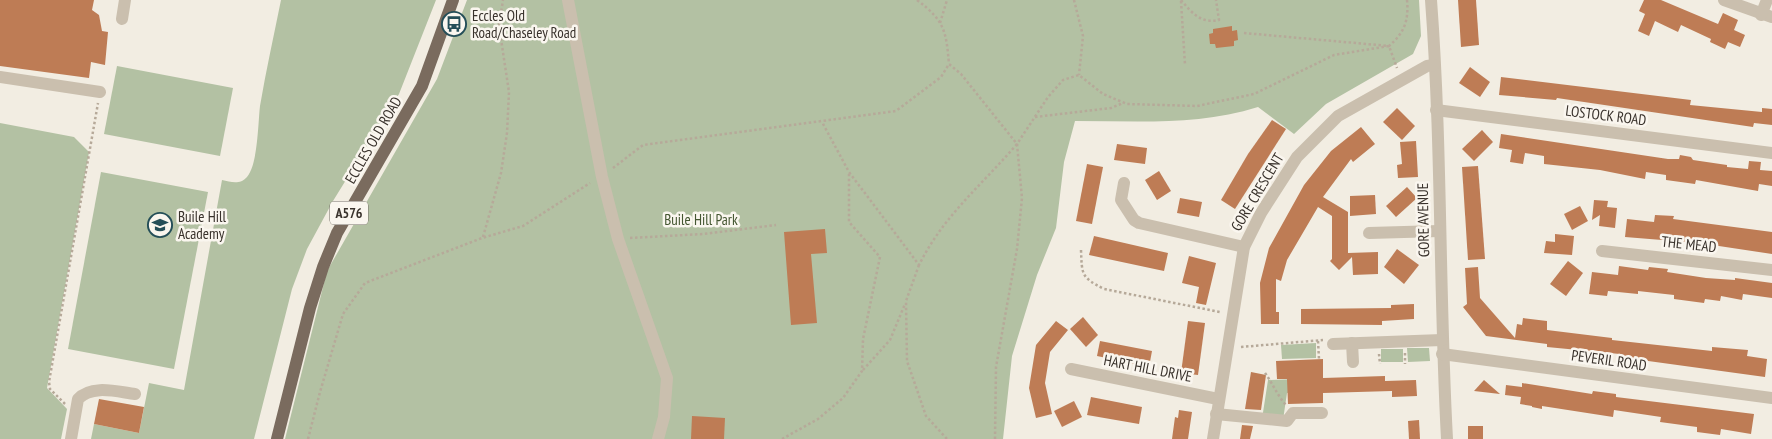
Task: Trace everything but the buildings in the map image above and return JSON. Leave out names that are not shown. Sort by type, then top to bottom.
[{"type":"main road","name":"ECCLES OLD ROAD","points":[[277,439],[310,308],[323,267],[338,233],[422,86],[453,0]]},
{"type":"street","points":[[122,19],[125,0]]},
{"type":"street","points":[[568,0],[602,177],[618,239],[668,378],[664,417],[658,439]]},
{"type":"street","name":"GORE AVENUE","points":[[1431,0],[1436,110],[1442,354],[1447,439]]},
{"type":"street","points":[[1724,0],[1767,16],[1767,0]]},
{"type":"street","name":"GORE CRESCENT","points":[[1213,439],[1244,247],[1261,213],[1284,175],[1317,135],[1338,116],[1418,70],[1434,65]]},
{"type":"street","points":[[0,77],[100,92]]},
{"type":"street","name":"LOSTOCK ROAD","points":[[1436,110],[1772,153]]},
{"type":"street","points":[[1124,183],[1121,200],[1134,220],[1139,223],[1244,247]]},
{"type":"street","points":[[1369,233],[1439,231]]},
{"type":"street","name":"THE MEAD","points":[[1602,251],[1772,270]]},
{"type":"street","points":[[1333,344],[1442,340]]},
{"type":"street","points":[[1352,343],[1353,362]]},
{"type":"street","name":"PEVERIL ROAD","points":[[1442,354],[1772,398]]},
{"type":"street","name":"HART HILL DRIVE","points":[[1071,369],[1218,399]]},
{"type":"street","points":[[71,439],[78,399],[82,395],[105,390],[135,394]]},
{"type":"street","points":[[1216,414],[1286,421],[1294,413],[1322,413]]},
{"type":"path","points":[[482,238],[501,173],[507,133],[509,92],[499,26],[503,0]]},
{"type":"path","points":[[308,439],[343,314],[365,284],[482,238],[524,226],[602,177],[643,145],[896,111],[941,77],[949,64],[946,32],[933,11],[918,0]]},
{"type":"path","points":[[940,23],[947,0]]},
{"type":"path","points":[[1074,0],[1083,36],[1079,75]]},
{"type":"path","points":[[1181,0],[1194,16],[1209,22],[1219,20],[1216,0]]},
{"type":"path","points":[[1181,0],[1185,66]]},
{"type":"path","points":[[1244,33],[1389,46],[1402,34],[1408,10],[1407,0]]},
{"type":"path","points":[[782,439],[818,419],[843,398],[862,371],[890,340],[919,266],[932,240],[953,211],[990,176],[1017,144],[961,74],[949,64]]},
{"type":"path","points":[[68,410],[65,402],[50,389],[49,382],[100,92]]},
{"type":"path","points":[[1035,117],[1112,108],[1123,103]]},
{"type":"path","points":[[822,122],[849,172],[919,266]]},
{"type":"path","points":[[849,172],[849,222],[880,257],[863,338],[862,371]]},
{"type":"path","points":[[618,239],[702,234],[776,225]]},
{"type":"path","points":[[1081,250],[1082,273],[1087,280],[1104,289],[1232,315]]},
{"type":"path","points":[[906,301],[907,361],[926,416],[947,439]]},
{"type":"path","points":[[1227,348],[1331,340],[1333,344]]},
{"type":"path","points":[[1318,341],[1319,360]]},
{"type":"path","points":[[1266,373],[1275,386],[1278,397],[1294,413]]},
{"type":"green space","points":[[281,0],[436,0],[399,94],[333,201],[307,249],[292,289],[254,439],[91,439],[94,424],[139,433],[149,383],[184,390],[222,180],[241,181],[251,171],[257,143],[260,106],[267,66]]},
{"type":"green space","name":"Buile Hill Park","points":[[467,0],[1419,0],[1421,36],[1413,54],[1326,104],[1294,134],[1258,107],[1235,113],[1190,120],[1144,122],[1075,121],[1064,162],[1056,228],[1037,275],[1012,356],[1003,439],[285,439],[327,271],[437,79]]},
{"type":"green space","points":[[117,66],[233,88],[220,156],[104,134]]},
{"type":"green space","points":[[0,123],[74,137],[89,152],[47,388],[67,409],[61,439],[0,439]]},
{"type":"green space","points":[[101,172],[208,192],[174,369],[68,349]]},
{"type":"green space","points":[[1316,343],[1316,358],[1282,359],[1281,345]]},
{"type":"green space","points":[[1407,348],[1429,348],[1430,361],[1408,362]]},
{"type":"green space","points":[[1381,349],[1403,349],[1403,362],[1381,362]]},
{"type":"green space","points":[[1323,378],[1323,393],[1287,393],[1283,420],[1262,419],[1268,380]]},
{"type":"place","name":"Eccles Old Road/Chaseley Road","points":[[454,24]]},
{"type":"place","name":"Buile Hill Academy","points":[[160,225]]}]
